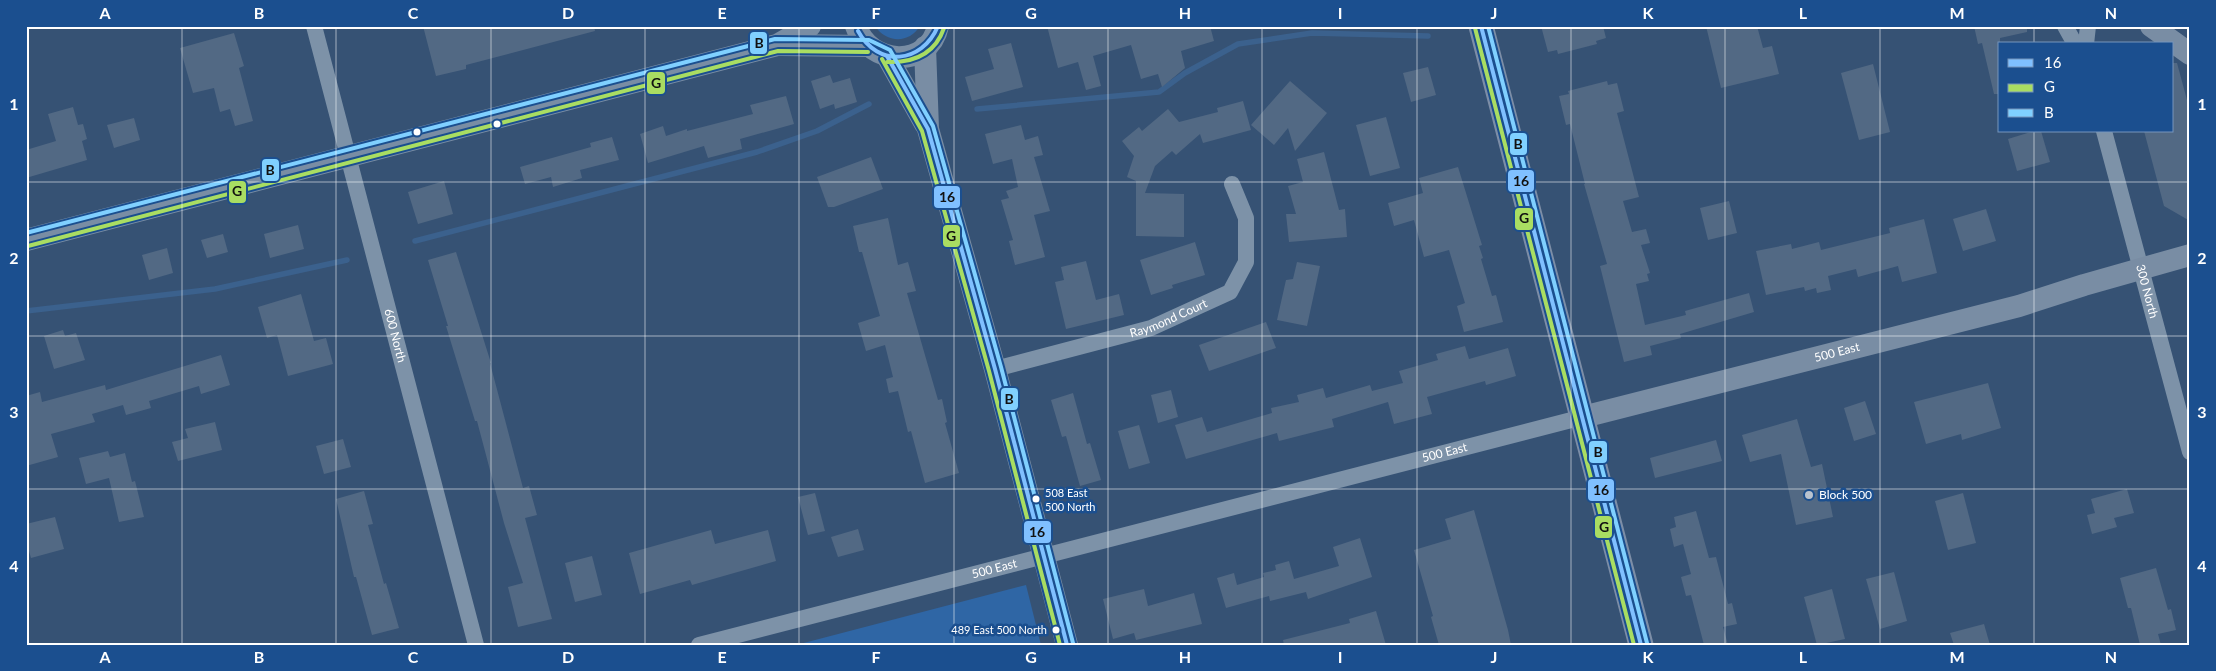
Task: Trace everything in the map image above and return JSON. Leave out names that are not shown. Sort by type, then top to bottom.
[{"type":"main road","points":[[1481,26],[1642,645]]},
{"type":"street","name":"600 North","points":[[314,26],[476,645]]},
{"type":"street","points":[[26,240],[777,44],[810,26]]},
{"type":"street","points":[[856,26],[859,35],[877,51],[928,130],[995,369],[1067,645]]},
{"type":"street","points":[[2064,26],[2074,42]]},
{"type":"street","points":[[2086,42],[2088,26]]},
{"type":"street","points":[[2151,26],[2173,42]]},
{"type":"street","points":[[777,44],[877,51],[902,57],[917,53],[936,32]]},
{"type":"street","points":[[928,130],[936,32]]},
{"type":"street","points":[[2174,43],[2190,54]]},
{"type":"street","name":"300 North","points":[[2104,132],[2190,452]]},
{"type":"street","name":"Raymond Court","points":[[995,369],[1150,328],[1230,292],[1246,262],[1246,218],[1232,184]]},
{"type":"street","name":"500 East","points":[[699,645],[2011,308],[2140,268],[2190,255]]},
{"type":"shaded area","points":[[875,26],[920,26],[910,36],[898,39],[885,36]]},
{"type":"shaded area","points":[[1026,585],[1041,645],[796,645]]},
{"type":"building","points":[[423,26],[594,26],[595,31],[466,65],[466,69],[436,76]]},
{"type":"building","points":[[1047,26],[1210,26],[1214,41],[1181,51],[1185,68],[1162,87],[1158,74],[1141,79],[1131,45],[1093,56],[1101,86],[1086,90],[1078,62],[1058,68]]},
{"type":"building","points":[[1541,26],[1603,26],[1606,38],[1596,41],[1597,44],[1558,54],[1557,50],[1548,52]]},
{"type":"building","points":[[1706,26],[1757,26],[1763,48],[1772,46],[1779,74],[1721,88]]},
{"type":"building","points":[[1974,26],[2027,26],[2027,32],[2000,38],[2000,42],[1998,42],[1998,94],[1994,94],[1982,43],[1978,44]]},
{"type":"building","points":[[234,33],[244,66],[239,68],[253,121],[235,126],[230,109],[220,112],[214,88],[193,93],[180,48]]},
{"type":"building","points":[[1011,43],[1023,87],[972,101],[965,77],[994,69],[988,49]]},
{"type":"building","points":[[2174,63],[2177,63],[2190,111],[2190,221],[2164,206],[2144,132],[2174,132]]},
{"type":"building","points":[[1873,64],[1890,132],[1859,140],[1841,73]]},
{"type":"building","points":[[1428,67],[1436,95],[1411,102],[1403,73]]},
{"type":"building","points":[[830,75],[833,83],[850,78],[857,102],[835,109],[834,104],[820,109],[811,81]]},
{"type":"building","points":[[1290,81],[1327,113],[1295,151],[1288,128],[1274,145],[1251,125]]},
{"type":"building","points":[[1607,81],[1608,85],[1617,83],[1624,111],[1617,113],[1639,197],[1623,201],[1632,232],[1646,229],[1650,243],[1641,245],[1650,273],[1647,274],[1649,281],[1636,284],[1645,325],[1686,315],[1685,311],[1749,293],[1754,312],[1680,334],[1681,338],[1650,346],[1652,355],[1624,362],[1600,266],[1607,264],[1584,184],[1570,124],[1566,125],[1559,96],[1569,94],[1568,91]]},
{"type":"building","points":[[786,96],[794,124],[740,139],[742,149],[708,158],[704,146],[648,163],[640,134],[663,126],[666,136],[687,129],[687,131],[753,114],[750,105]]},
{"type":"building","points":[[1243,101],[1251,130],[1203,143],[1200,134],[1176,155],[1172,151],[1155,166],[1145,193],[1184,194],[1184,237],[1136,236],[1136,181],[1127,177],[1134,156],[1122,141],[1139,127],[1142,131],[1168,109],[1179,122],[1218,112],[1217,108]]},
{"type":"building","points":[[73,107],[78,125],[83,124],[87,139],[82,141],[87,160],[26,178],[26,150],[56,141],[48,114]]},
{"type":"building","points":[[1386,117],[1400,168],[1370,176],[1356,125]]},
{"type":"building","points":[[134,118],[140,140],[114,148],[107,125]]},
{"type":"building","points":[[1021,125],[1025,140],[1038,136],[1043,155],[1034,157],[1050,211],[1034,215],[1045,257],[1015,265],[1009,241],[1013,240],[1001,200],[1009,198],[1006,191],[1018,187],[1012,159],[993,164],[985,134]]},
{"type":"building","points":[[2031,132],[2041,132],[2050,162],[2017,171],[2008,139]]},
{"type":"building","points":[[612,137],[619,160],[580,170],[582,178],[553,187],[551,177],[525,184],[520,167],[591,147],[590,143]]},
{"type":"building","points":[[1324,152],[1339,210],[1345,209],[1347,237],[1289,242],[1286,214],[1296,214],[1288,186],[1303,182],[1297,159]]},
{"type":"building","points":[[871,157],[883,189],[834,207],[828,207],[817,177]]},
{"type":"building","points":[[1458,167],[1482,245],[1479,246],[1483,258],[1481,259],[1492,296],[1496,295],[1503,322],[1464,332],[1457,306],[1465,303],[1449,250],[1424,257],[1414,220],[1394,226],[1388,203],[1423,193],[1419,178]]},
{"type":"building","points":[[444,181],[453,214],[418,224],[408,192]]},
{"type":"building","points":[[1729,201],[1737,233],[1708,240],[1700,208]]},
{"type":"building","points":[[1986,209],[1996,241],[1963,251],[1953,219]]},
{"type":"building","points":[[888,218],[898,265],[908,262],[916,291],[907,293],[938,400],[942,399],[947,422],[945,423],[959,473],[925,483],[911,431],[908,432],[898,391],[889,393],[886,379],[893,377],[885,345],[866,351],[858,323],[880,316],[862,252],[859,252],[853,226]]},
{"type":"building","points":[[1924,219],[1937,273],[1902,282],[1898,266],[1858,277],[1856,269],[1828,276],[1831,290],[1817,293],[1816,288],[1805,291],[1804,287],[1766,295],[1756,251],[1791,244],[1792,249],[1819,242],[1821,250],[1890,233],[1889,228]]},
{"type":"building","points":[[298,225],[304,249],[270,258],[264,234]]},
{"type":"building","points":[[223,234],[228,252],[207,258],[201,240]]},
{"type":"building","points":[[1195,242],[1205,275],[1172,285],[1173,288],[1151,295],[1140,260]]},
{"type":"building","points":[[167,248],[173,273],[149,280],[142,255]]},
{"type":"building","points":[[456,252],[491,363],[523,488],[529,486],[537,515],[525,518],[552,619],[518,627],[508,587],[523,583],[504,523],[477,421],[475,421],[446,326],[448,326],[428,260]]},
{"type":"building","points":[[1086,261],[1096,300],[1119,294],[1124,315],[1066,329],[1055,282],[1064,280],[1061,267]]},
{"type":"building","points":[[1297,262],[1320,266],[1307,326],[1277,320],[1286,280],[1293,279]]},
{"type":"building","points":[[301,294],[314,341],[326,338],[333,364],[288,376],[277,335],[267,338],[258,307]]},
{"type":"building","points":[[1266,322],[1276,348],[1209,371],[1199,345]]},
{"type":"building","points":[[63,330],[65,336],[76,333],[85,360],[54,369],[44,336]]},
{"type":"building","points":[[1465,346],[1469,359],[1508,348],[1516,376],[1486,385],[1485,381],[1427,397],[1432,414],[1394,424],[1388,402],[1332,419],[1334,427],[1279,441],[1277,433],[1186,459],[1175,425],[1202,417],[1207,432],[1272,413],[1271,408],[1299,402],[1297,395],[1323,388],[1326,398],[1370,385],[1372,391],[1403,383],[1399,371],[1438,360],[1436,354]]},
{"type":"building","points":[[221,355],[230,385],[201,394],[199,386],[149,401],[151,408],[126,415],[123,405],[92,414],[95,422],[51,434],[58,457],[26,466],[26,396],[40,392],[42,402],[105,385],[106,390]]},
{"type":"building","points":[[1988,383],[2001,428],[1962,440],[1961,434],[1926,444],[1914,402]]},
{"type":"building","points":[[1171,390],[1178,417],[1158,423],[1151,395]]},
{"type":"building","points":[[1073,393],[1087,444],[1090,443],[1101,480],[1080,486],[1066,436],[1062,437],[1051,400]]},
{"type":"building","points":[[1865,401],[1876,434],[1854,441],[1844,408]]},
{"type":"building","points":[[1797,419],[1811,467],[1822,464],[1833,517],[1796,525],[1781,454],[1750,462],[1742,435]]},
{"type":"building","points":[[215,422],[222,450],[178,461],[172,442],[188,438],[185,429]]},
{"type":"building","points":[[1139,425],[1150,463],[1129,469],[1118,431]]},
{"type":"building","points":[[343,439],[351,467],[324,474],[316,446]]},
{"type":"building","points":[[1716,440],[1722,461],[1655,478],[1650,458]]},
{"type":"building","points":[[108,451],[110,457],[125,453],[132,482],[135,481],[144,517],[119,522],[109,478],[86,484],[79,458]]},
{"type":"building","points":[[2127,489],[2134,513],[2114,518],[2117,527],[2092,534],[2087,515],[2095,513],[2091,499]]},
{"type":"building","points":[[364,491],[373,524],[368,525],[384,584],[386,583],[399,628],[372,635],[356,577],[354,577],[336,499]]},
{"type":"building","points":[[815,493],[825,531],[808,535],[798,497]]},
{"type":"building","points":[[1963,493],[1976,543],[1948,550],[1935,501]]},
{"type":"building","points":[[1474,510],[1511,645],[1439,645],[1431,617],[1433,616],[1414,550],[1451,539],[1445,519]]},
{"type":"building","points":[[1696,511],[1709,558],[1716,557],[1728,604],[1732,603],[1737,624],[1723,627],[1728,645],[1704,645],[1691,595],[1686,596],[1681,577],[1691,574],[1683,544],[1674,547],[1670,529],[1676,527],[1674,517]]},
{"type":"building","points":[[55,517],[64,549],[31,558],[26,541],[26,524]]},
{"type":"building","points":[[858,529],[864,550],[838,557],[831,537]]},
{"type":"building","points":[[711,530],[715,544],[768,530],[776,561],[692,585],[690,580],[640,594],[629,553]]},
{"type":"building","points":[[1360,538],[1372,577],[1308,599],[1306,592],[1270,601],[1269,596],[1226,608],[1217,578],[1234,573],[1237,585],[1264,577],[1263,573],[1276,570],[1275,565],[1289,561],[1294,579],[1339,566],[1333,547]]},
{"type":"building","points":[[592,556],[602,595],[575,602],[565,563]]},
{"type":"building","points":[[2156,568],[2168,610],[2171,609],[2176,630],[2158,634],[2161,645],[2140,645],[2131,608],[2128,608],[2120,578]]},
{"type":"building","points":[[1894,572],[1907,621],[1880,629],[1866,579]]},
{"type":"building","points":[[1144,589],[1148,606],[1194,593],[1202,624],[1136,640],[1134,633],[1113,639],[1103,599]]},
{"type":"building","points":[[1832,589],[1845,639],[1817,645],[1804,597]]},
{"type":"building","points":[[1376,611],[1386,645],[1284,645],[1283,640],[1350,623],[1349,619]]},
{"type":"building","points":[[1984,624],[1990,645],[1954,645],[1950,633]]},
{"type":"waterway","points":[[977,109],[1159,92],[1185,73],[1238,44],[1312,33],[1428,36]]},
{"type":"waterway","points":[[415,241],[757,152],[817,131],[869,104]]},
{"type":"waterway","points":[[26,311],[215,289],[347,260]]},
{"type":"transit line","name":"16","points":[[858,31],[867,43],[877,51],[888,56],[899,57],[911,54],[922,48],[931,39],[938,26]]},
{"type":"transit line","name":"16","points":[[1481,26],[1641,645]]},
{"type":"transit line","name":"B","points":[[1488,26],[1647,643]]},
{"type":"transit line","name":"G","points":[[887,62],[906,61],[922,55],[935,44],[944,28]]},
{"type":"transit line","name":"G","points":[[1475,28],[1634,645]]},
{"type":"transit line","name":"B","points":[[26,233],[775,39],[869,40],[890,50],[933,126],[1001,367],[1073,643]]},
{"type":"transit line","name":"G","points":[[28,246],[778,51],[868,52]]},
{"type":"transit line","name":"16","points":[[887,56],[928,129],[995,369],[1067,645]]},
{"type":"transit line","name":"G","points":[[882,59],[922,131],[989,371],[1060,645]]},
{"type":"place","name":"Block 500","points":[[1809,495]]},
{"type":"place","name":"508 East 500 North","points":[[1036,499]]},
{"type":"place","name":"489 East 500 North","points":[[1056,630]]}]
